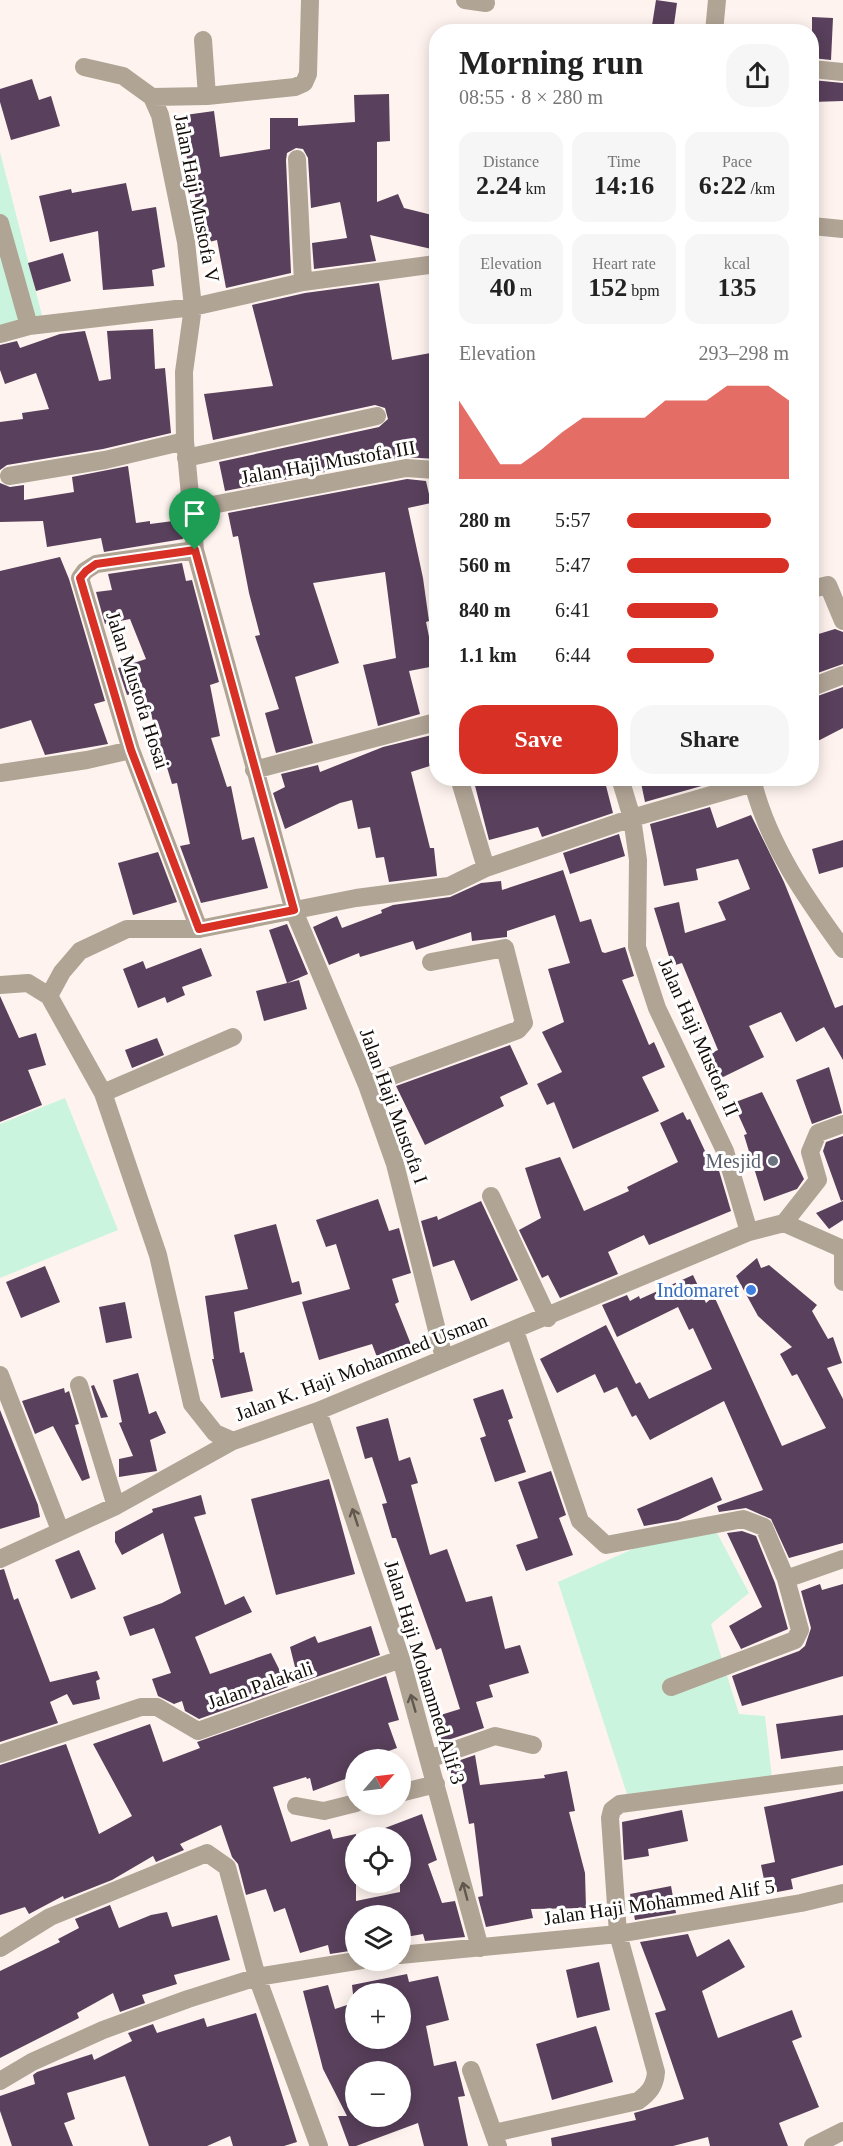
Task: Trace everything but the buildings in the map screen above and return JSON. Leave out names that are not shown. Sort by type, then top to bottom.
[{"type":"street","points":[[84,67],[123,76],[152,97],[207,96],[295,87],[304,82],[308,74],[310,0]]},
{"type":"street","points":[[465,0],[486,3]]},
{"type":"street","points":[[715,24],[717,0]]},
{"type":"street","points":[[203,40],[207,96]]},
{"type":"street","points":[[819,70],[842,72]]},
{"type":"street","name":"Jalan Haji Mustofa V","points":[[152,97],[160,115],[186,242],[193,308],[184,372],[185,449],[195,550]]},
{"type":"street","points":[[297,159],[303,282]]},
{"type":"street","points":[[0,223],[29,326]]},
{"type":"street","points":[[819,227],[843,229]]},
{"type":"street","points":[[0,334],[29,326],[193,308],[303,282],[429,265]]},
{"type":"street","points":[[9,476],[377,416]]},
{"type":"street","name":"Jalan Haji Mustofa III","points":[[191,509],[406,468],[429,470]]},
{"type":"street","name":"Jalan Mustofa Hosai","points":[[195,550],[96,564],[80,578],[131,750],[199,929]]},
{"type":"street","name":"Jalan Haji Mustofa I","points":[[195,550],[294,910],[366,1085],[395,1164],[444,1358]]},
{"type":"street","points":[[819,587],[828,585],[843,621]]},
{"type":"street","points":[[819,684],[843,675]]},
{"type":"street","points":[[254,770],[429,724]]},
{"type":"street","points":[[0,773],[87,760],[131,750]]},
{"type":"street","points":[[461,786],[486,868]]},
{"type":"street","name":"Jalan Haji Mustofa II","points":[[622,786],[632,818],[638,860],[637,947],[657,1008],[725,1151],[749,1233]]},
{"type":"street","points":[[0,985],[28,983],[49,996],[62,972],[80,951],[128,929],[199,929],[356,898],[449,886],[486,868],[632,818],[743,786]]},
{"type":"street","points":[[754,786],[760,811],[797,885],[843,950]]},
{"type":"street","points":[[366,1085],[518,1030],[524,1023],[506,948],[430,962]]},
{"type":"street","name":"Jalan K. Haji Mohammed Usman","points":[[49,996],[103,1094],[158,1255],[192,1404],[215,1434],[233,1441],[318,1411],[444,1358],[548,1318],[749,1233],[784,1222]]},
{"type":"street","points":[[103,1094],[233,1037]]},
{"type":"street","points":[[843,1124],[818,1133],[810,1152],[818,1180],[784,1222],[843,1248],[843,1282]]},
{"type":"street","points":[[490,1196],[548,1318]]},
{"type":"street","points":[[515,1331],[580,1521],[606,1545],[743,1519],[764,1527],[786,1579],[800,1630],[795,1640],[671,1687]]},
{"type":"street","points":[[0,1375],[60,1530]]},
{"type":"street","points":[[79,1385],[116,1506]]},
{"type":"street","name":"Jalan Haji Mohammed Alif 3","points":[[318,1411],[401,1659],[480,1948]]},
{"type":"street","points":[[0,1559],[116,1506],[233,1441]]},
{"type":"street","points":[[786,1579],[843,1559]]},
{"type":"street","name":"Jalan Palakali","points":[[0,1754],[141,1707],[157,1707],[198,1731],[401,1659]]},
{"type":"street","points":[[429,1759],[495,1736],[533,1745]]},
{"type":"street","points":[[471,2070],[496,2139],[638,2101],[650,2092],[656,2072],[618,1934],[610,1818],[612,1810],[620,1804],[843,1775]]},
{"type":"street","points":[[411,1790],[436,1784]]},
{"type":"street","points":[[296,1806],[324,1811],[345,1806]]},
{"type":"street","points":[[0,1948],[50,1917],[207,1853],[227,1867],[257,1977],[319,2146]]},
{"type":"street","name":"Jalan Haji Mohammed Alif 5","points":[[411,1954],[618,1934],[801,1903],[843,1893]]},
{"type":"street","points":[[0,2081],[32,2062],[103,2030],[257,1977],[345,1963]]},
{"type":"street","points":[[813,2146],[843,2131]]},
{"type":"green space","points":[[0,152],[44,323],[0,337]]},
{"type":"green space","points":[[65,1098],[118,1230],[0,1278],[0,1124]]},
{"type":"green space","points":[[708,1516],[749,1593],[711,1624],[739,1714],[765,1716],[772,1778],[627,1794],[558,1582]]},
{"type":"place","name":"Mesjid","points":[[773,1161]]},
{"type":"place","name":"Indomaret","points":[[751,1290]]},
{"type":"route","points":[[195,550],[294,910],[199,929],[131,750],[80,578],[96,564],[195,550]]}]
